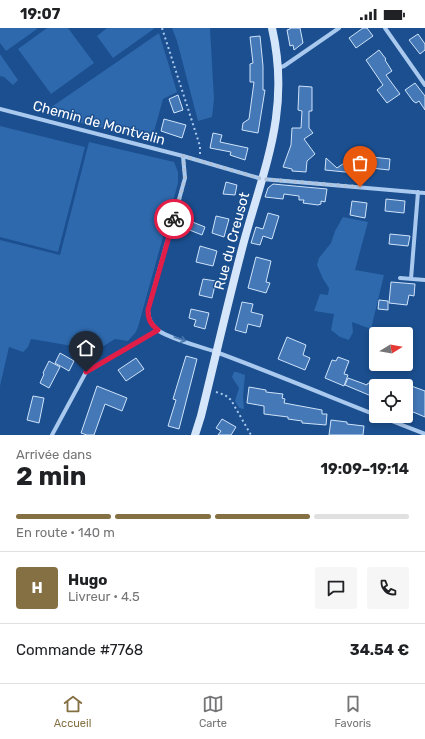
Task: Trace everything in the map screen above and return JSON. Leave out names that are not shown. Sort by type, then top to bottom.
[{"type":"street","name":"Rue du Creusot","points":[[195,435],[244,243],[273,141],[277,118],[278,68],[272,28]]},
{"type":"street","points":[[278,68],[284,66],[339,28]]},
{"type":"street","points":[[384,28],[425,85]]},
{"type":"street","name":"Chemin de Montvalin","points":[[0,109],[183,156],[262,179],[425,193]]},
{"type":"street","points":[[183,156],[182,162],[185,172],[184,185],[148,310],[151,324],[158,330],[168,335],[216,352],[369,412]]},
{"type":"street","points":[[411,278],[418,192]]},
{"type":"street","points":[[400,278],[425,280]]},
{"type":"street","points":[[52,435],[86,372],[158,330]]},
{"type":"street","points":[[397,423],[425,434]]},
{"type":"path","points":[[162,28],[200,146],[201,152],[198,161]]},
{"type":"path","points":[[216,386],[214,392],[225,395],[231,400],[252,435]]},
{"type":"shaded area","points":[[0,28],[37,29],[6,51],[0,43]]},
{"type":"shaded area","points":[[47,28],[68,28],[94,63],[51,94],[18,49]]},
{"type":"shaded area","points":[[107,28],[155,28],[113,58],[97,36]]},
{"type":"shaded area","points":[[172,28],[210,28],[214,99],[212,117],[198,121],[177,41]]},
{"type":"shaded area","points":[[159,33],[177,92],[163,99],[152,139],[54,117],[50,108]]},
{"type":"shaded area","points":[[0,54],[18,80],[13,85],[4,77],[0,76]]},
{"type":"shaded area","points":[[0,126],[85,147],[58,252],[0,237]]},
{"type":"shaded area","points":[[89,142],[174,162],[178,172],[178,183],[138,327],[136,332],[128,341],[115,339],[97,350],[31,339],[28,347],[23,352],[9,347],[0,386],[0,240],[60,255]]},
{"type":"shaded area","points":[[343,217],[368,222],[355,270],[384,275],[371,327],[369,328],[352,322],[353,332],[349,340],[340,337],[331,330],[334,314],[314,311],[320,294],[328,295],[329,288],[317,265],[319,258],[331,243],[335,231]]},
{"type":"shaded area","points":[[234,372],[245,375],[243,397],[244,409],[239,408],[235,401],[239,388],[232,377]]},
{"type":"building","points":[[290,28],[300,28],[303,43],[294,50],[293,45],[290,46],[287,30]]},
{"type":"building","points":[[363,28],[367,28],[373,36],[356,48],[349,38]]},
{"type":"building","points":[[418,34],[425,44],[425,50],[420,54],[409,40]]},
{"type":"building","points":[[260,36],[263,66],[263,90],[265,90],[258,133],[242,130],[243,123],[249,119],[254,82],[250,82],[250,64],[253,63],[250,37]]},
{"type":"building","points":[[379,50],[386,59],[385,60],[392,71],[386,75],[400,94],[387,103],[377,90],[383,85],[366,60]]},
{"type":"building","points":[[415,83],[425,96],[425,110],[419,101],[416,103],[413,101],[405,90]]},
{"type":"building","points":[[299,86],[312,87],[312,111],[309,111],[309,128],[313,133],[304,139],[315,154],[307,161],[306,172],[292,171],[292,169],[283,167],[291,145],[292,128],[301,128],[302,111],[298,110]]},
{"type":"building","points":[[178,95],[183,110],[174,113],[169,99]]},
{"type":"building","points":[[164,119],[186,125],[182,138],[161,131]]},
{"type":"building","points":[[213,133],[222,135],[220,142],[248,148],[245,160],[230,155],[231,152],[210,148]]},
{"type":"building","points":[[372,157],[390,159],[389,170],[371,168]]},
{"type":"building","points":[[326,158],[337,168],[350,159],[354,166],[365,166],[365,174],[325,170]]},
{"type":"building","points":[[226,182],[237,185],[235,195],[223,194]]},
{"type":"building","points":[[273,184],[327,189],[325,202],[321,201],[321,204],[318,205],[303,203],[304,200],[299,200],[299,196],[284,194],[283,199],[265,197],[268,188]]},
{"type":"building","points":[[386,199],[405,201],[404,213],[385,211]]},
{"type":"building","points":[[352,201],[367,203],[365,218],[350,215]]},
{"type":"building","points":[[268,213],[279,216],[272,239],[263,236],[260,245],[251,243],[256,227],[263,229]]},
{"type":"building","points":[[216,216],[229,219],[224,237],[212,233]]},
{"type":"building","points":[[190,221],[205,227],[202,235],[187,229]]},
{"type":"building","points":[[390,234],[410,236],[408,246],[389,244]]},
{"type":"building","points":[[200,246],[217,251],[213,266],[196,262]]},
{"type":"building","points":[[256,257],[271,261],[266,282],[270,283],[266,293],[248,288]]},
{"type":"building","points":[[203,279],[216,281],[212,298],[199,295]]},
{"type":"building","points":[[391,282],[415,284],[414,296],[409,295],[407,305],[389,303]]},
{"type":"building","points":[[379,300],[388,301],[388,310],[378,309]]},
{"type":"building","points":[[242,302],[253,304],[251,312],[263,315],[260,327],[248,324],[246,333],[235,330]]},
{"type":"building","points":[[191,309],[209,313],[205,329],[194,326],[196,320],[189,318]]},
{"type":"building","points":[[287,337],[306,345],[303,355],[310,358],[305,370],[278,359]]},
{"type":"building","points":[[60,353],[74,361],[69,371],[55,363]]},
{"type":"building","points":[[186,356],[197,359],[179,429],[168,426],[176,400],[173,399]]},
{"type":"building","points":[[338,357],[349,361],[344,374],[348,375],[344,386],[325,378],[332,360],[336,361]]},
{"type":"building","points":[[136,358],[144,369],[126,381],[118,370]]},
{"type":"building","points":[[49,361],[60,367],[49,388],[40,383]]},
{"type":"building","points":[[348,378],[367,385],[369,383],[369,395],[345,385]]},
{"type":"building","points":[[97,386],[127,398],[122,411],[105,404],[94,435],[87,435],[81,433]]},
{"type":"building","points":[[249,387],[266,390],[266,392],[283,394],[282,398],[285,399],[284,403],[322,410],[322,414],[327,414],[326,425],[302,423],[302,421],[288,419],[288,417],[264,414],[264,406],[247,403]]},
{"type":"building","points":[[413,387],[425,391],[425,417],[413,412]]},
{"type":"building","points":[[33,396],[44,398],[39,423],[27,420]]},
{"type":"building","points":[[222,419],[236,427],[231,435],[218,435],[221,431],[216,428]]},
{"type":"building","points":[[331,420],[364,426],[363,435],[329,435]]},
{"type":"way so far","points":[[174,219],[185,178],[182,162],[183,156],[262,179],[360,187]]},
{"type":"route","points":[[86,372],[158,330],[149,320],[148,310],[174,219]]}]
